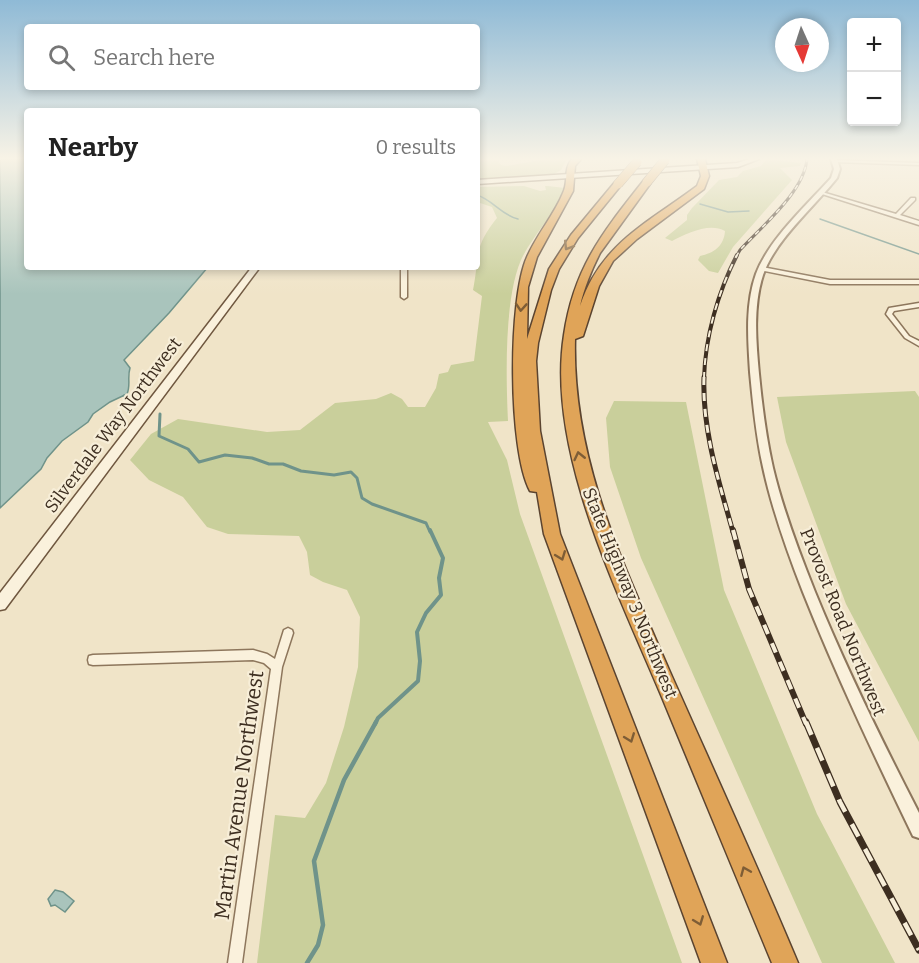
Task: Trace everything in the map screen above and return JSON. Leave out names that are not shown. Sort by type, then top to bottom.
[{"type":"highway","points":[[562,204],[526,271],[523,287],[518,390],[528,467],[714,963]]},
{"type":"highway","points":[[552,534],[531,409],[532,343],[540,307],[554,269],[574,237],[601,204]]},
{"type":"highway","name":"State Highway 3 Northwest","points":[[630,204],[603,240],[589,265],[574,307],[568,362],[570,403],[576,443],[599,523],[784,963]]},
{"type":"highway","points":[[568,362],[593,287],[605,265],[623,245],[679,204]]},
{"type":"main road","name":"Silverdale Way Northwest","points":[[0,604],[254,270]]},
{"type":"street","name":"Provost Road Northwest","points":[[814,204],[766,257],[754,291],[752,336],[757,404],[771,483],[809,591],[878,747],[919,830]]},
{"type":"street","points":[[859,204],[919,223]]},
{"type":"street","points":[[897,216],[908,204]]},
{"type":"street","points":[[762,269],[830,282],[919,282]]},
{"type":"street","points":[[404,270],[404,297]]},
{"type":"street","points":[[919,305],[896,306],[889,314],[907,337],[919,344]]},
{"type":"street","name":"Martin Avenue Northwest","points":[[235,963],[277,667],[288,633]]},
{"type":"street","points":[[93,660],[254,655],[267,659],[277,667]]},
{"type":"green space","points":[[483,204],[558,204],[526,251],[515,276],[507,339],[508,421],[488,422],[507,460],[520,514],[682,963],[257,963],[275,815],[305,818],[326,783],[344,727],[358,667],[360,617],[347,590],[310,575],[307,552],[299,536],[228,534],[207,527],[183,497],[149,480],[130,460],[151,434],[178,419],[267,432],[300,430],[335,403],[376,399],[391,393],[402,399],[408,407],[425,407],[436,388],[439,374],[448,372],[451,365],[474,361],[482,296],[473,290],[476,270],[480,270],[481,245],[497,218],[492,207]]},
{"type":"green space","points":[[696,204],[771,204],[733,247],[718,273],[709,271],[698,260],[700,256],[717,248],[723,241],[725,231],[706,228],[672,241],[665,238],[687,220],[687,215]]},
{"type":"green space","points":[[915,391],[919,397],[919,742],[846,604],[786,442],[777,397]]},
{"type":"green space","points":[[614,401],[686,402],[724,590],[817,814],[895,963],[822,963],[641,558],[610,467],[606,418]]},
{"type":"water","points":[[0,204],[24,204],[24,270],[205,270],[169,313],[124,360],[130,368],[127,394],[93,414],[88,422],[62,441],[47,458],[41,469],[0,508]]},
{"type":"water","points":[[55,890],[63,892],[74,901],[65,912],[55,905],[51,906],[48,899]]},
{"type":"waterway","points":[[493,204],[518,219]]},
{"type":"waterway","points":[[700,204],[728,212],[749,211]]},
{"type":"waterway","points":[[820,219],[919,254]]},
{"type":"waterway","points":[[124,396],[132,399]]},
{"type":"waterway","points":[[160,414],[159,436],[188,449],[199,462],[225,455],[252,458],[269,464],[283,464],[301,471],[334,475],[351,472],[357,478],[362,498],[372,504],[426,523],[430,532]]},
{"type":"waterway","points":[[376,722],[418,681],[420,661],[417,632],[426,613],[441,595],[439,578],[443,558],[430,530]]},
{"type":"waterway","points":[[307,963],[318,945],[323,925],[314,861],[344,780],[376,722]]},
{"type":"railway","points":[[736,256],[784,204]]},
{"type":"railway","points":[[704,379],[707,347],[714,315],[736,256]]},
{"type":"railway","points":[[704,379],[709,436],[733,532]]},
{"type":"railway","points":[[733,530],[749,589],[806,724]]},
{"type":"railway","points":[[806,722],[840,802],[919,950]]}]
